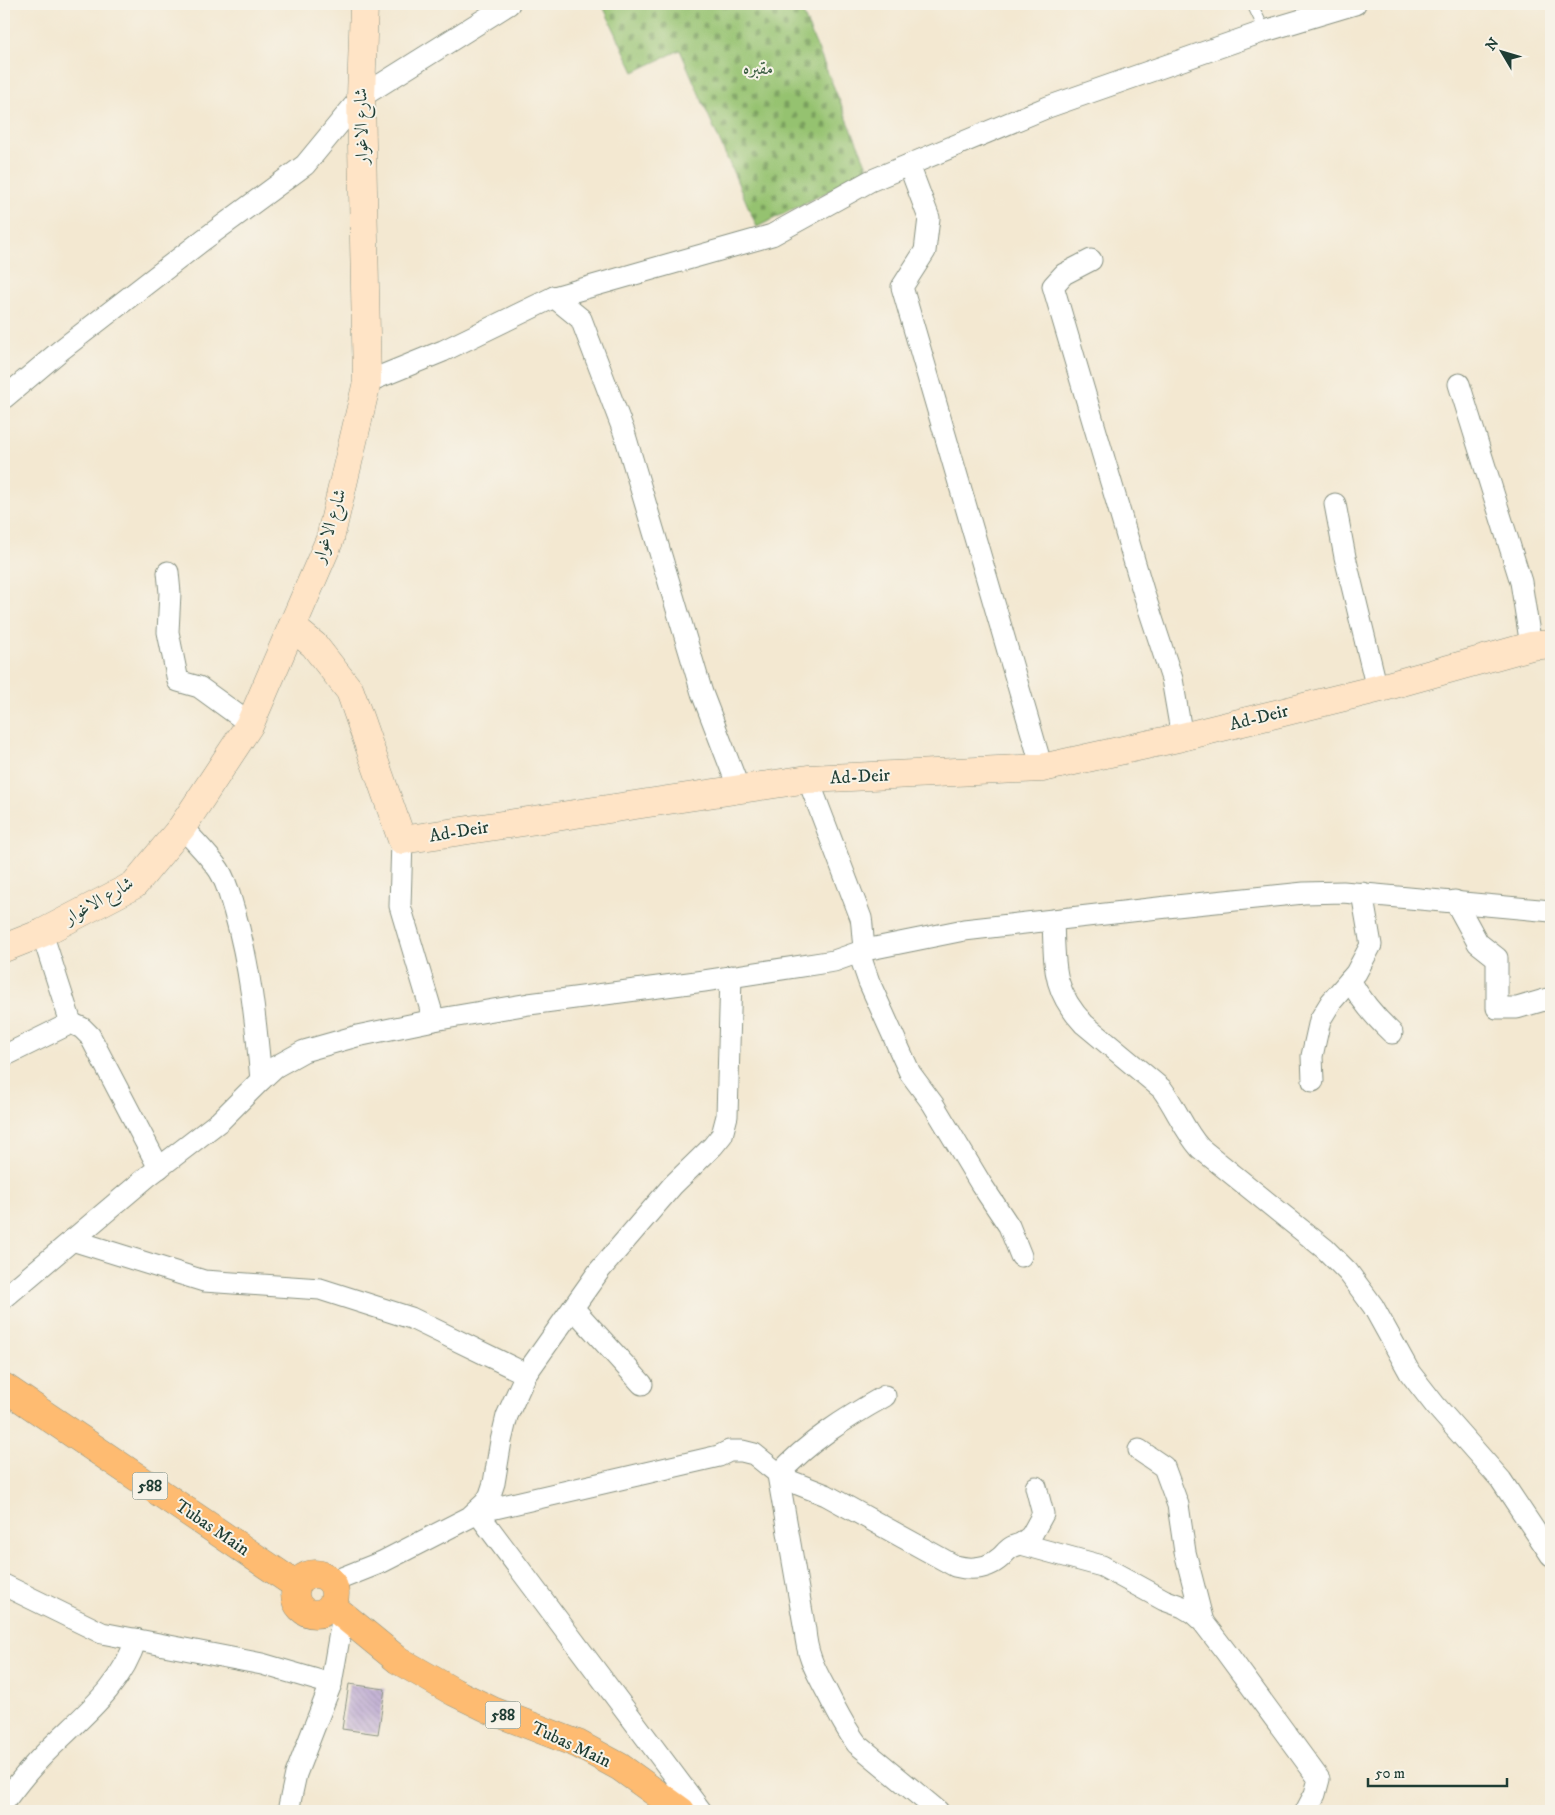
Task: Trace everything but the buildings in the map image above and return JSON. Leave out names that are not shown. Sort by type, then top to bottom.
[{"type":"main road","name":"Tubas Main","points":[[4,1387],[296,1585],[300,1579],[313,1574],[326,1576],[335,1601],[398,1660],[470,1700],[586,1749],[620,1767],[681,1811]]},
{"type":"street","name":"شارع الاغوار","points":[[4,948],[42,932],[134,885],[182,826],[250,724],[330,539],[367,382],[361,97],[364,4]]},
{"type":"street","points":[[4,398],[61,350],[304,165],[361,97],[509,4]]},
{"type":"street","points":[[367,382],[442,350],[554,297],[772,236],[870,181],[1048,107],[1265,31],[1355,4]]},
{"type":"street","points":[[909,165],[929,218],[925,251],[902,287],[1042,768]]},
{"type":"street","points":[[1092,260],[1064,274],[1054,286],[1144,594],[1172,679],[1182,737]]},
{"type":"street","points":[[554,297],[581,319],[621,424],[702,692],[739,789]]},
{"type":"street","points":[[1459,384],[1541,645]]},
{"type":"street","points":[[1335,504],[1344,557],[1377,689]]},
{"type":"street","points":[[168,572],[170,593],[168,632],[178,681],[199,686],[250,724]]},
{"type":"street","points":[[292,626],[314,645],[350,691],[402,840],[400,906],[434,1020]]},
{"type":"street","name":"Ad-Deir","points":[[402,840],[808,779],[1042,768],[1182,737],[1377,689],[1541,645]]},
{"type":"street","points":[[808,779],[861,918],[863,928],[862,951],[869,982],[910,1074],[933,1104],[980,1184],[1009,1226],[1021,1256]]},
{"type":"street","points":[[182,826],[220,871],[226,882],[248,969],[256,1016],[260,1080]]},
{"type":"street","points":[[4,1298],[159,1168],[220,1121],[260,1080],[284,1062],[316,1047],[367,1034],[434,1020],[529,1004],[834,961],[862,951],[964,930],[1304,893],[1362,893],[1551,911]]},
{"type":"street","points":[[1313,1081],[1312,1056],[1320,1020],[1331,1002],[1356,973],[1371,945],[1362,893]]},
{"type":"street","points":[[1455,901],[1478,943],[1497,958],[1498,1008],[1517,1008],[1551,998]]},
{"type":"street","points":[[1054,920],[1057,979],[1074,1014],[1162,1090],[1169,1098],[1184,1128],[1200,1148],[1325,1249],[1348,1272],[1373,1306],[1410,1373],[1435,1405],[1501,1480],[1551,1555]]},
{"type":"street","points":[[42,932],[70,1023]]},
{"type":"street","points":[[288,1811],[296,1774],[331,1684],[335,1601],[382,1562],[470,1517],[486,1503],[490,1494],[507,1416],[526,1374],[599,1272],[663,1195],[693,1164],[714,1146],[722,1135],[727,1116],[731,976]]},
{"type":"street","points":[[1350,980],[1359,996],[1374,1015],[1392,1033]]},
{"type":"street","points":[[4,1056],[70,1023],[82,1028],[90,1036],[159,1168]]},
{"type":"street","points":[[72,1240],[204,1281],[320,1290],[412,1318],[526,1374]]},
{"type":"street","points":[[573,1308],[642,1384]]},
{"type":"street","points":[[778,1475],[795,1456],[846,1418],[885,1396]]},
{"type":"street","points":[[1139,1450],[1164,1468],[1168,1477],[1178,1505],[1185,1552],[1203,1622]]},
{"type":"street","points":[[477,1511],[719,1456],[729,1451],[742,1451],[754,1454],[778,1475],[794,1484],[826,1495],[955,1566],[965,1569],[984,1567],[993,1563],[1009,1547],[1020,1544],[1031,1536],[1043,1514],[1036,1487]]},
{"type":"street","points":[[778,1475],[805,1630],[806,1646],[816,1672],[844,1725],[857,1744],[938,1811]]},
{"type":"street","points":[[477,1511],[701,1811]]},
{"type":"street","points":[[1020,1544],[1102,1566],[1164,1600],[1183,1607],[1203,1622],[1319,1779],[1309,1809]]},
{"type":"street","points":[[4,1585],[102,1633],[262,1664],[331,1684]]},
{"type":"street","points":[[4,1802],[33,1766],[106,1695],[126,1663],[136,1639]]},
{"type":"lane","points":[[1252,4],[1265,31]]},
{"type":"green space","name":"مقبره","points":[[602,4],[799,4],[869,171],[757,227],[680,50],[634,72]]}]
